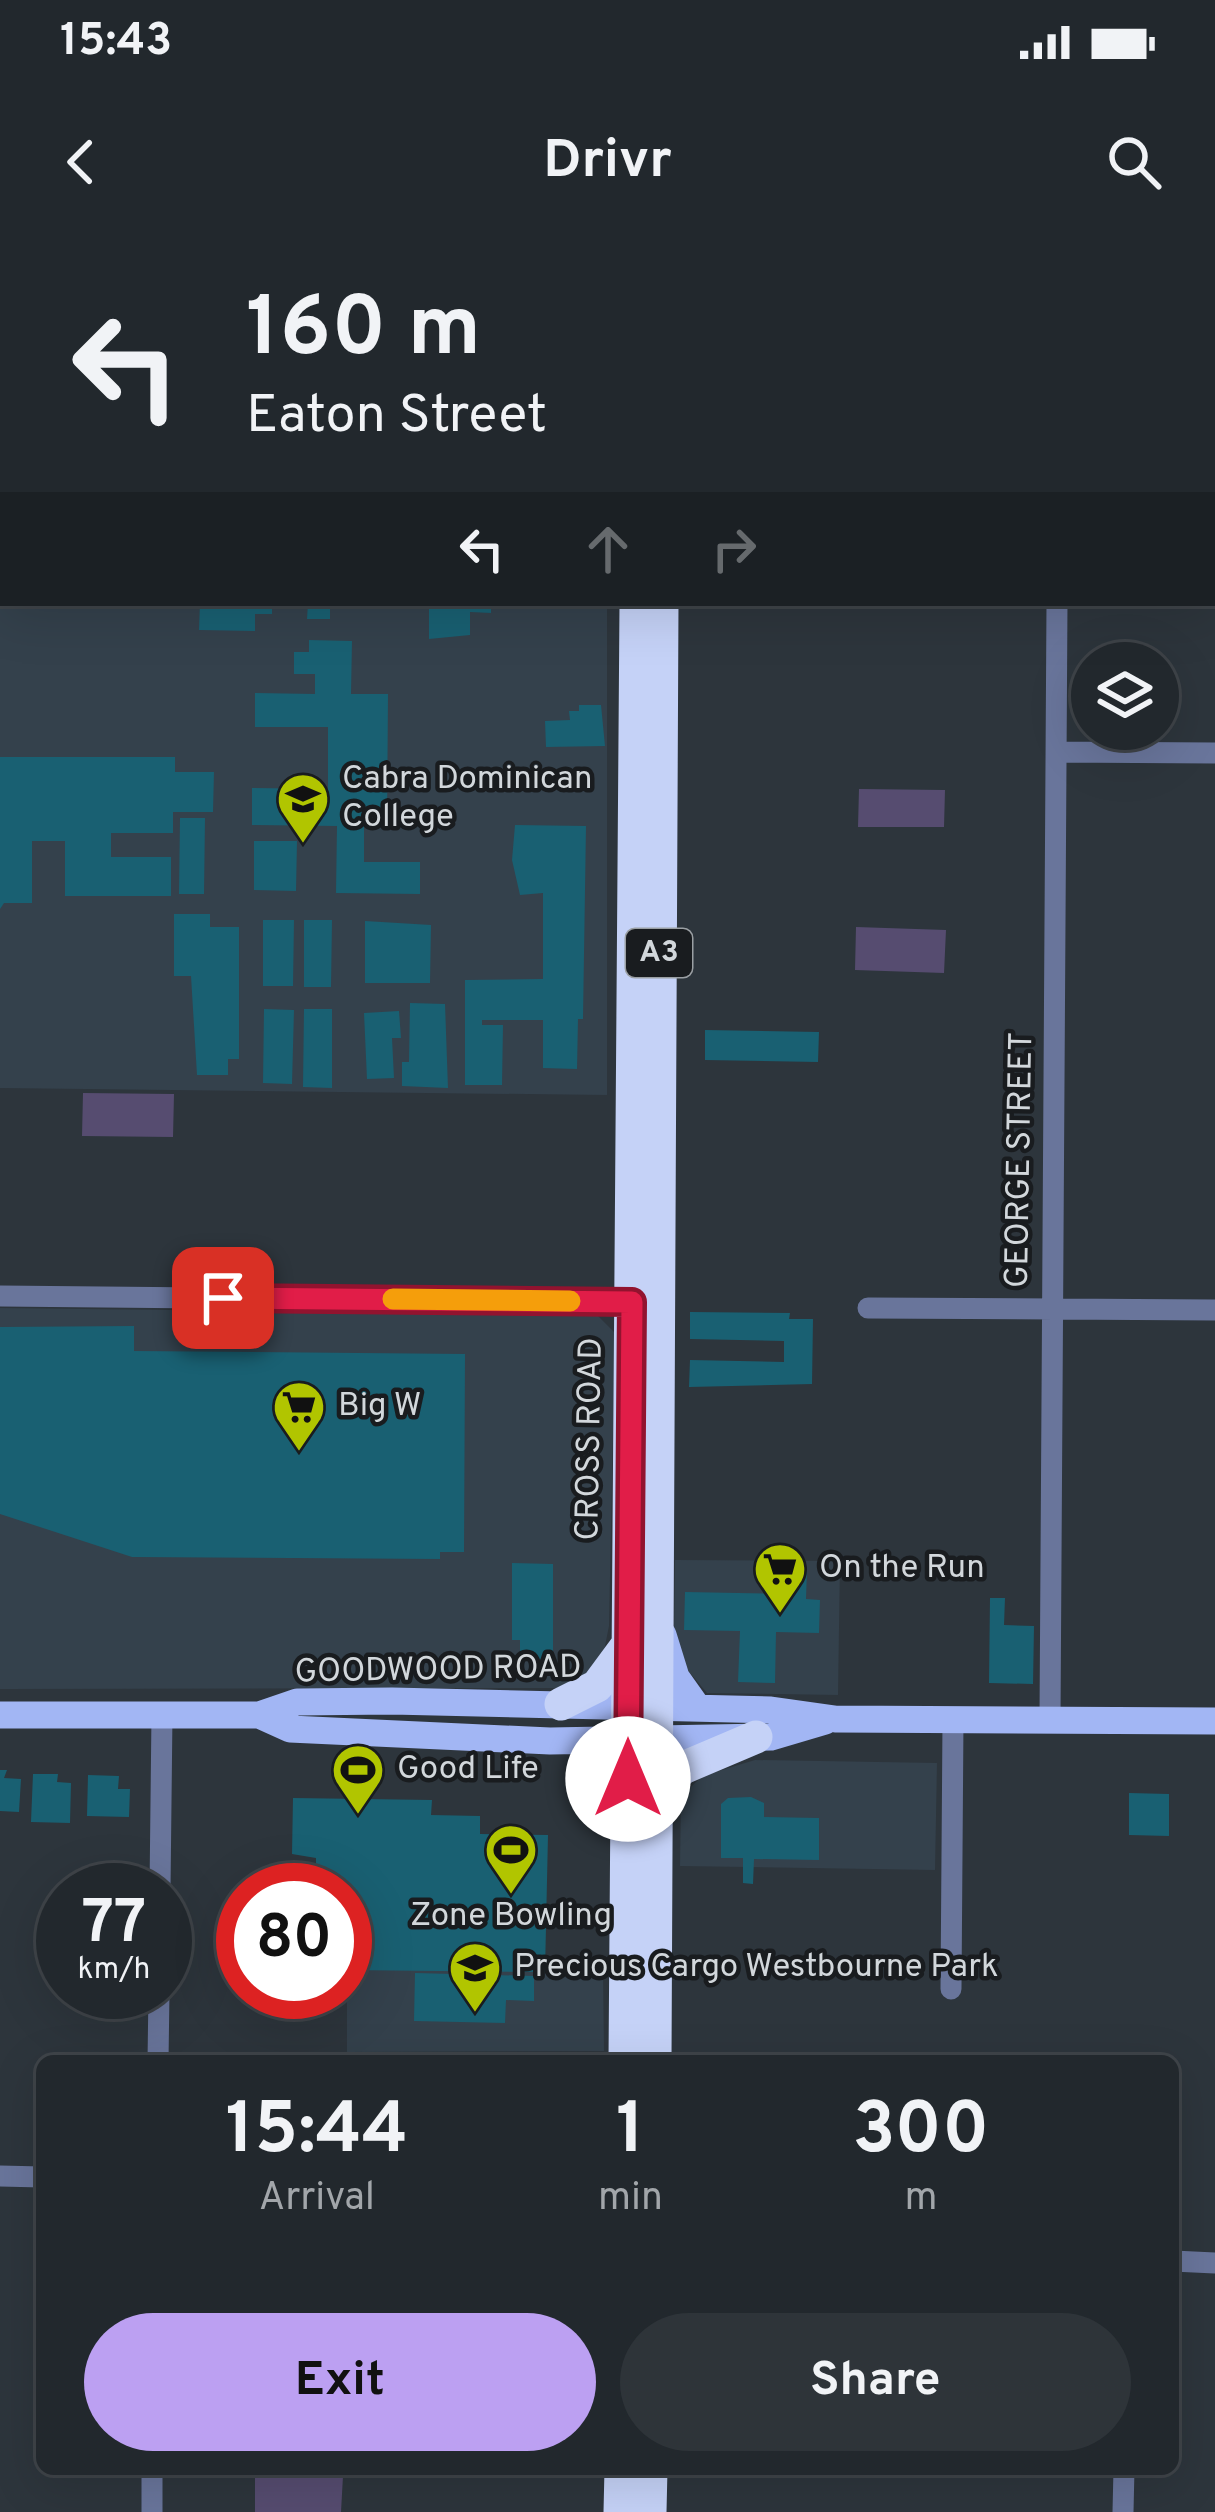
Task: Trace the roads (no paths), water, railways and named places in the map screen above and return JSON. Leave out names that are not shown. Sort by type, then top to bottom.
[{"type":"highway","name":"CROSS ROAD","points":[[625,2055],[627,1816],[656,1608],[645,1302],[636,606]]},
{"type":"highway","name":"CROSS ROAD","points":[[655,2055],[656,1794],[628,1644],[645,1302],[662,606]]},
{"type":"highway","points":[[561,1704],[597,1686],[628,1644]]},
{"type":"highway","points":[[656,1794],[683,1768],[756,1737]]},
{"type":"highway","points":[[620,2512],[621,2475]]},
{"type":"highway","points":[[650,2512],[651,2475]]},
{"type":"main road","points":[[656,1608],[671,1665],[698,1708]]},
{"type":"main road","name":"GOODWOOD ROAD","points":[[0,1714],[260,1715],[297,1702],[561,1704],[641,1723],[756,1737],[835,1718]]},
{"type":"main road","name":"GOODWOOD ROAD","points":[[260,1715],[290,1729],[320,1732],[581,1741],[698,1708],[835,1718],[1215,1720]]},
{"type":"main road","points":[[581,1741],[600,1758],[627,1816]]},
{"type":"street","name":"GEORGE STREET","points":[[1050,1718],[1058,606]]},
{"type":"street","points":[[1057,752],[1215,753]]},
{"type":"street","points":[[0,1296],[645,1302]]},
{"type":"street","points":[[868,1308],[1215,1310]]},
{"type":"street","points":[[160,1863],[162,1714]]},
{"type":"street","points":[[952,1989],[953,1720]]},
{"type":"street","points":[[158,2055],[159,2019]]},
{"type":"street","points":[[0,2176],[36,2176]]},
{"type":"street","points":[[1179,2261],[1215,2263]]},
{"type":"street","points":[[152,2475],[152,2512]]},
{"type":"street","points":[[1123,2512],[1124,2475]]},
{"type":"place","name":"Cabra Dominican College","points":[[303,845]]},
{"type":"place","name":"Big W","points":[[299,1453]]},
{"type":"place","name":"On the Run","points":[[780,1615]]},
{"type":"place","name":"Good Life","points":[[358,1816]]},
{"type":"place","name":"Zone Bowling","points":[[511,1896]]},
{"type":"place","name":"Precious Cargo Westbourne Park","points":[[475,2014]]}]
